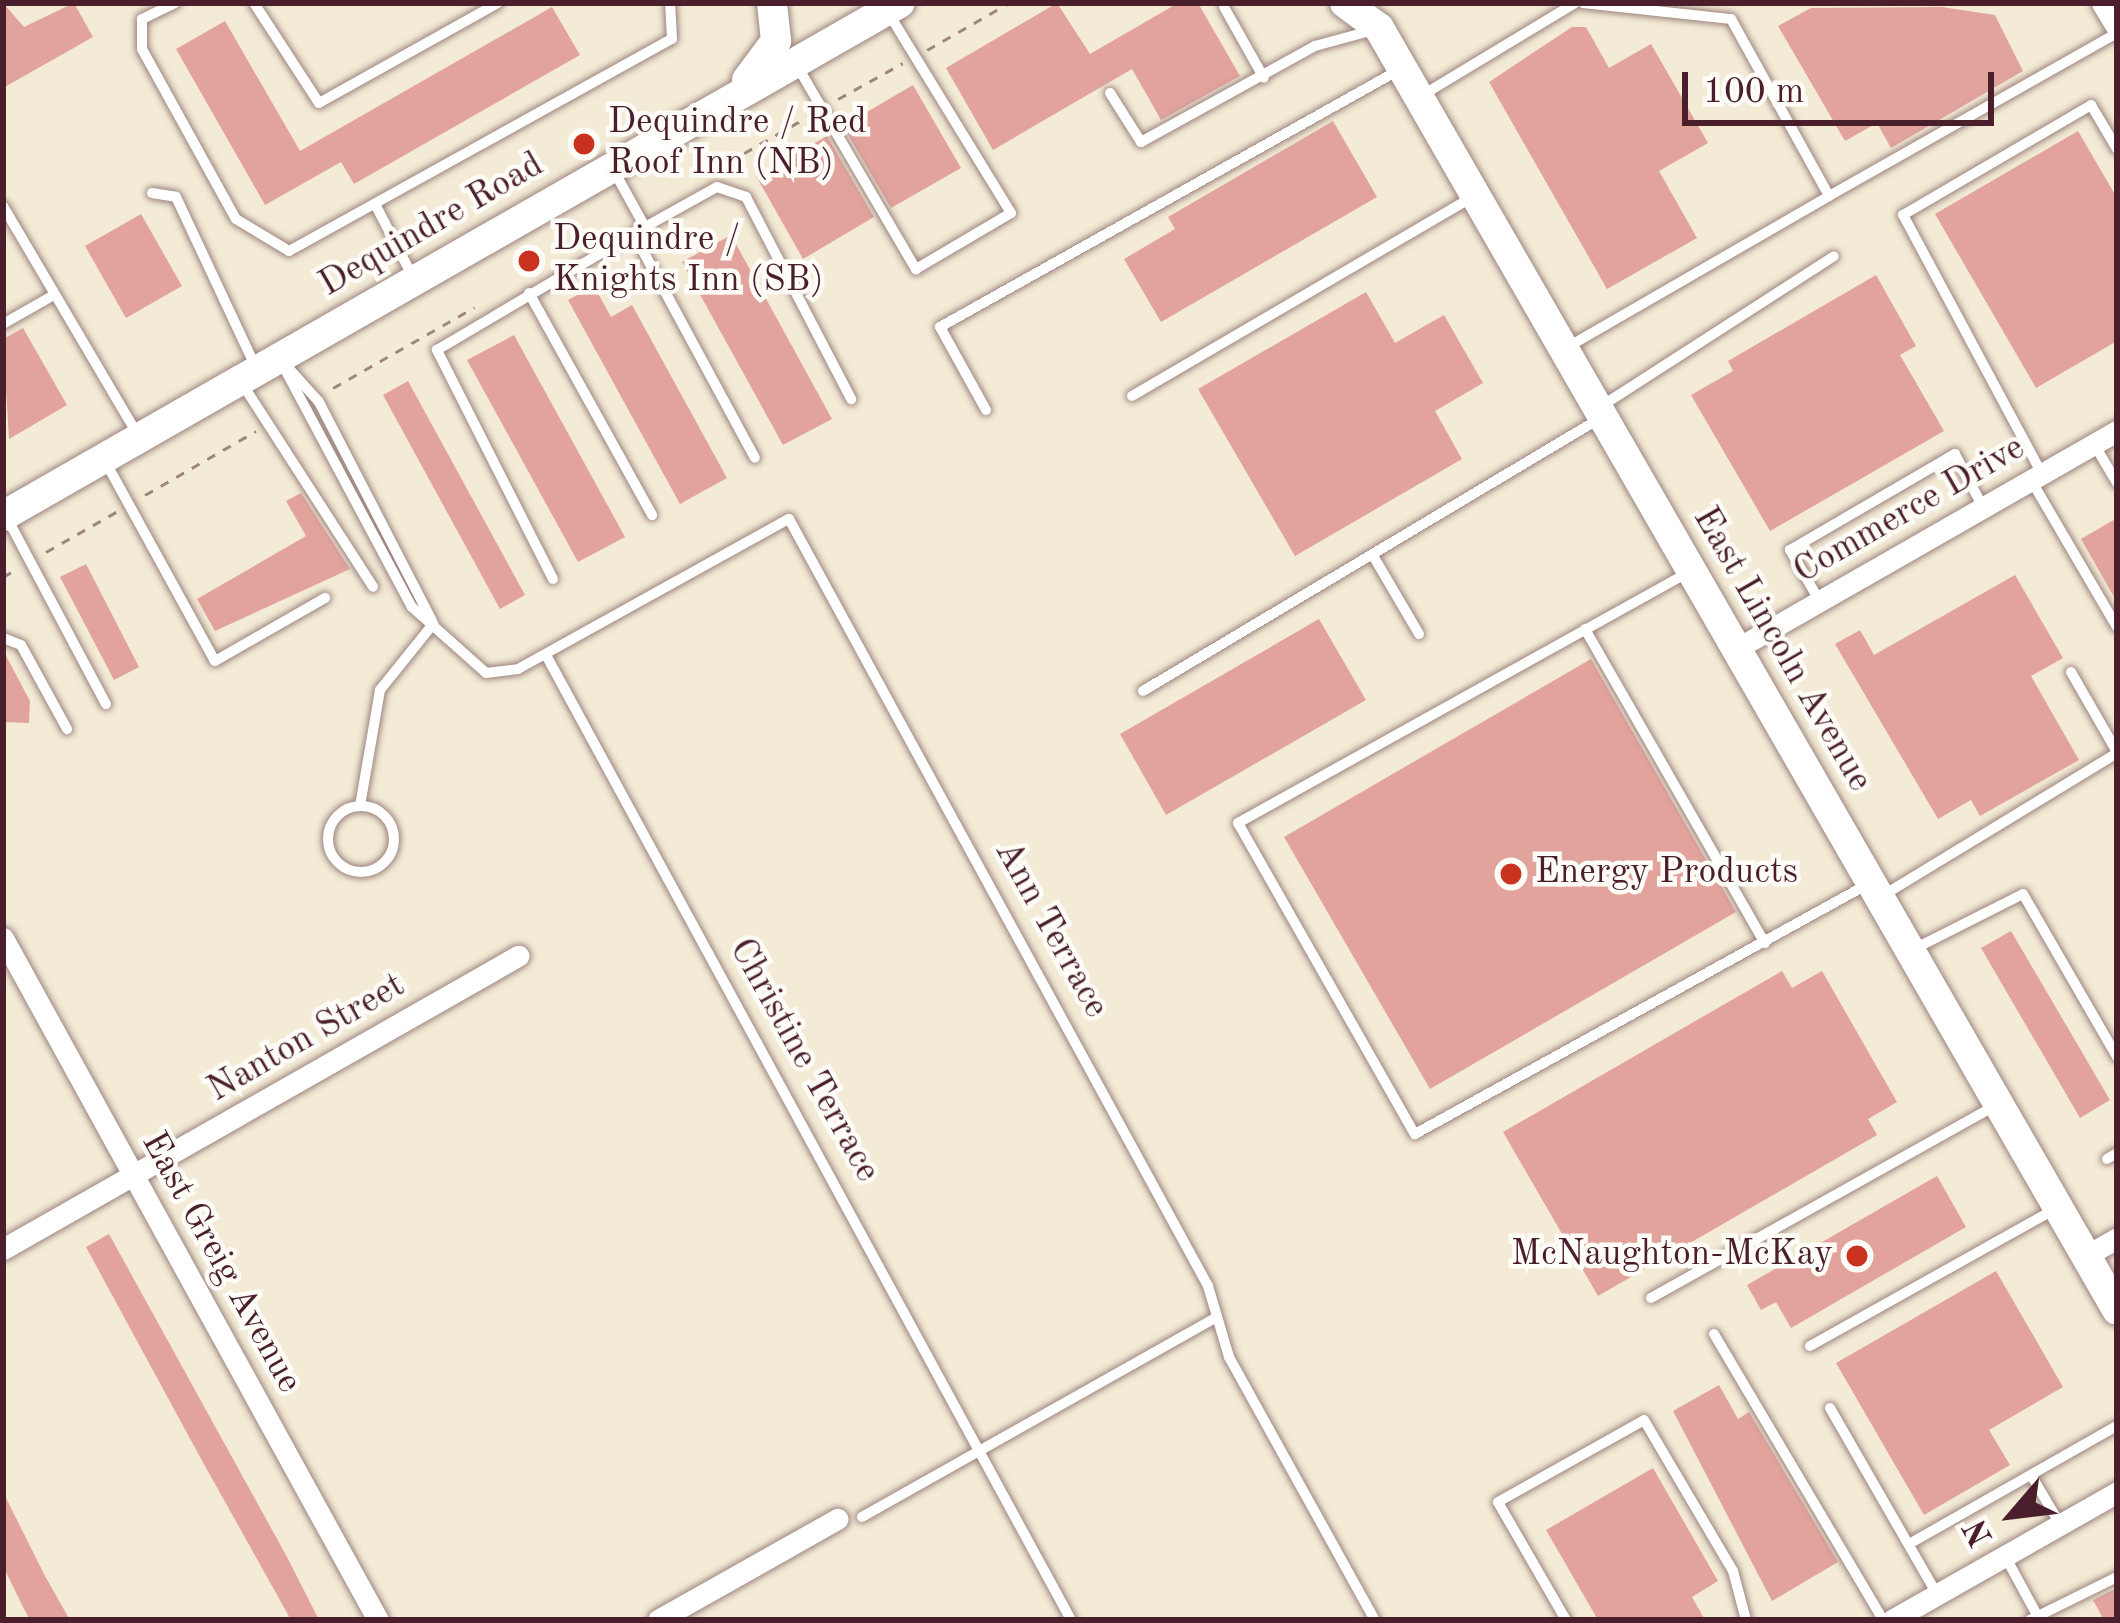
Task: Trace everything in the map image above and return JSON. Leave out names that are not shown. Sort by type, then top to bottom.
[{"type":"street","points":[[731,98],[772,52],[772,3]]},
{"type":"street","name":"East Lincoln Avenue","points":[[1346,3],[1381,16],[1401,68],[2117,1310]]},
{"type":"street","points":[[2102,3],[2117,30]]},
{"type":"street","name":"Dequindre Road","points":[[4,516],[893,7]]},
{"type":"street","name":"Commerce Drive","points":[[1736,649],[2117,430]]},
{"type":"street","name":"East Greig Avenue","points":[[3,938],[378,1620]]},
{"type":"street","name":"Nanton Street","points":[[3,1249],[518,956]]},
{"type":"street","points":[[2086,1256],[2117,1238]]},
{"type":"street","points":[[1887,1620],[2117,1492]]},
{"type":"street","points":[[658,1620],[837,1519]]},
{"type":"lane","points":[[175,3],[142,19],[142,49],[252,238],[289,250],[673,39],[670,3]]},
{"type":"lane","points":[[254,3],[319,103],[498,3]]},
{"type":"lane","points":[[1418,97],[1579,3],[1731,19],[1829,196]]},
{"type":"lane","points":[[794,62],[916,268],[1011,213],[893,7]]},
{"type":"lane","points":[[1224,8],[1264,78]]},
{"type":"lane","points":[[1110,93],[1141,142],[1315,46],[1381,16]]},
{"type":"lane","points":[[1564,350],[2117,30]]},
{"type":"lane","points":[[986,410],[940,327],[1401,68]]},
{"type":"lane","points":[[2117,149],[2091,105],[1903,215],[2117,627]]},
{"type":"lane","points":[[612,168],[645,226],[643,251],[755,458]]},
{"type":"lane","points":[[553,579],[435,360],[529,293],[717,187],[746,197],[851,398]]},
{"type":"lane","points":[[152,193],[176,197],[259,370],[373,587]]},
{"type":"lane","points":[[1132,396],[1475,196]]},
{"type":"lane","points":[[3,206],[52,296],[140,437]]},
{"type":"lane","points":[[376,206],[415,280]]},
{"type":"lane","points":[[1143,691],[1375,559],[1834,256]]},
{"type":"lane","points":[[529,293],[652,515]]},
{"type":"lane","points":[[3,324],[52,296]]},
{"type":"lane","points":[[259,370],[412,607],[486,673],[546,655]]},
{"type":"lane","points":[[259,370],[319,402],[433,624]]},
{"type":"lane","points":[[2094,444],[2117,483]]},
{"type":"lane","points":[[1819,601],[1790,550],[1955,454],[1983,507]]},
{"type":"lane","points":[[104,459],[215,661],[325,598]]},
{"type":"lane","points":[[4,516],[106,704]]},
{"type":"lane","name":"Ann Terrace","points":[[546,655],[789,519],[1375,1620]]},
{"type":"lane","points":[[1375,559],[1419,634]]},
{"type":"lane","points":[[1691,571],[1238,823],[1415,1134],[1765,943],[1875,890],[2117,752],[2071,672]]},
{"type":"lane","points":[[360,806],[380,690],[433,624]]},
{"type":"lane","points":[[1586,629],[1765,943]]},
{"type":"lane","points":[[3,638],[21,645],[67,729]]},
{"type":"lane","name":"Christine Terrace","points":[[546,655],[982,1448],[1071,1620]]},
{"type":"lane","points":[[360,806],[394,832],[384,864],[362,873],[334,859],[328,839],[334,820],[360,806]]},
{"type":"lane","points":[[1910,951],[2023,894],[2117,1057]]},
{"type":"lane","points":[[1651,1298],[1999,1104]]},
{"type":"lane","points":[[1810,1346],[2058,1207]]},
{"type":"lane","points":[[862,1517],[1217,1318]]},
{"type":"lane","points":[[1714,1334],[1887,1620]]},
{"type":"lane","points":[[1830,1408],[1937,1594]]},
{"type":"lane","points":[[1566,1620],[1498,1502],[1644,1420],[1733,1571],[1746,1620]]},
{"type":"lane","points":[[1909,1544],[2117,1426]]},
{"type":"lane","points":[[2031,1474],[2060,1524]]},
{"type":"lane","points":[[2005,1556],[2034,1618],[2117,1577]]},
{"type":"building","points":[[3,3],[24,27],[74,3],[93,37],[3,88]]},
{"type":"building","points":[[1057,3],[1090,54],[1178,3],[1198,3],[1240,76],[1161,120],[1132,69],[993,150],[946,68]]},
{"type":"building","points":[[552,7],[580,55],[354,184],[341,162],[265,205],[176,49],[225,21],[300,151]]},
{"type":"building","points":[[1942,7],[1995,15],[2023,71],[1891,148],[1877,123],[1845,141],[1778,26],[1811,8]]},
{"type":"building","points":[[1572,27],[1586,27],[1609,68],[1651,44],[1708,143],[1659,171],[1697,238],[1607,289],[1489,82]]},
{"type":"building","points":[[913,85],[961,168],[891,208],[843,126]]},
{"type":"building","points":[[1333,121],[1377,197],[1161,322],[1124,259],[1175,229],[1168,217]]},
{"type":"building","points":[[2078,131],[2117,198],[2117,341],[2036,388],[1935,214]]},
{"type":"building","points":[[827,136],[874,217],[803,259],[756,176]]},
{"type":"building","points":[[141,214],[182,286],[126,318],[85,246]]},
{"type":"building","points":[[731,235],[832,419],[783,445],[682,262]]},
{"type":"building","points":[[1876,275],[1916,346],[1900,355],[1944,431],[1770,531],[1691,395],[1733,371],[1728,361]]},
{"type":"building","points":[[594,286],[611,317],[632,305],[727,478],[680,504],[568,300]]},
{"type":"building","points":[[1366,292],[1395,343],[1444,315],[1483,383],[1435,411],[1462,459],[1295,556],[1198,389]]},
{"type":"building","points":[[23,328],[67,405],[9,439],[3,339]]},
{"type":"building","points":[[514,335],[625,537],[578,562],[467,360]]},
{"type":"building","points":[[408,381],[525,595],[500,609],[383,395]]},
{"type":"building","points":[[301,493],[350,569],[215,631],[197,599],[306,536],[286,501]]},
{"type":"building","points":[[2117,518],[2117,602],[2081,539]]},
{"type":"building","points":[[86,564],[139,667],[114,680],[60,577]]},
{"type":"building","points":[[2015,575],[2063,658],[2031,676],[2079,760],[1980,816],[1971,800],[1938,819],[1835,644],[1860,630],[1874,655]]},
{"type":"building","points":[[1319,619],[1366,700],[1166,815],[1120,734]]},
{"type":"building","points":[[3,650],[30,701],[29,723],[3,722]]},
{"type":"building","name":"Energy Products","points":[[1591,659],[1736,912],[1430,1089],[1284,837]]},
{"type":"building","points":[[2011,931],[2110,1100],[2080,1118],[1981,948]]},
{"type":"building","points":[[1782,971],[1792,988],[1822,971],[1897,1102],[1868,1119],[1877,1135],[1598,1296],[1503,1132]]},
{"type":"building","name":"McNaughton-McKay","points":[[1937,1176],[1966,1227],[1791,1328],[1776,1302],[1761,1310],[1747,1285]]},
{"type":"building","points":[[109,1234],[319,1620],[291,1620],[200,1457],[86,1247]]},
{"type":"building","points":[[1996,1271],[2063,1387],[1989,1430],[2010,1465],[1924,1515],[1836,1363]]},
{"type":"building","points":[[1719,1385],[1738,1419],[1749,1412],[1838,1562],[1772,1601],[1673,1411]]},
{"type":"building","points":[[1653,1468],[1718,1581],[1692,1597],[1705,1620],[1598,1620],[1546,1530]]},
{"type":"building","points":[[3,1492],[70,1620],[30,1620],[23,1607],[3,1566]]},
{"type":"building","points":[[2117,1588],[2117,1620],[2104,1620],[2093,1600]]},
{"type":"place","name":"Dequindre / Red Roof Inn (NB)","points":[[584,144]]},
{"type":"place","name":"Dequindre / Knights Inn (SB)","points":[[529,261]]},
{"type":"place","name":"Energy Products","points":[[1511,874]]},
{"type":"place","name":"McNaughton-McKay","points":[[1857,1256]]}]
